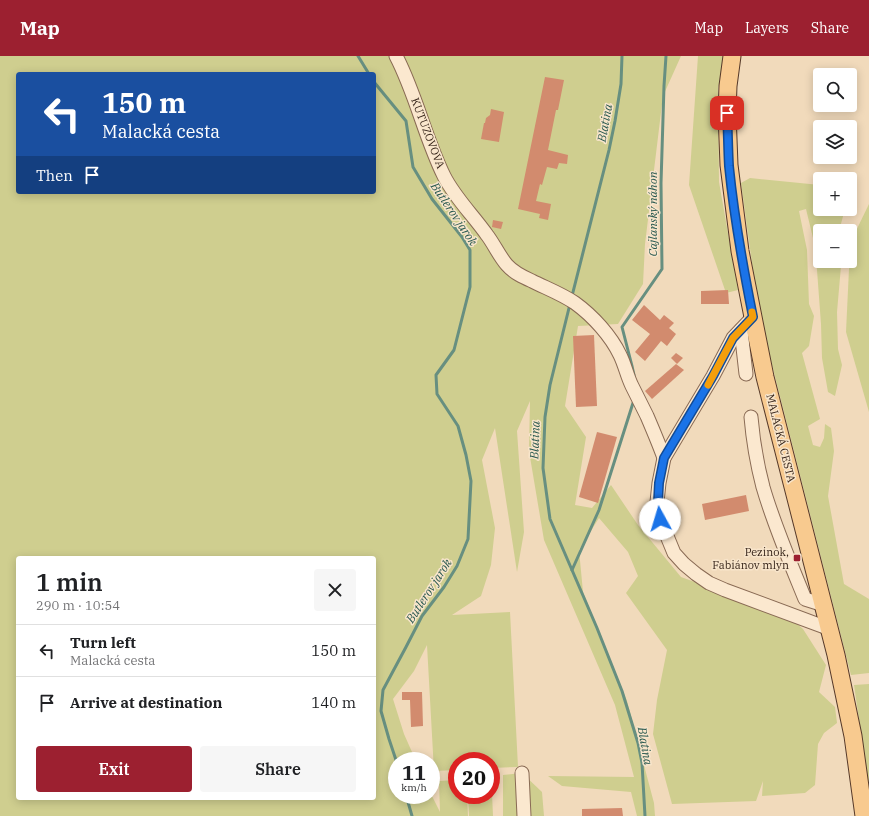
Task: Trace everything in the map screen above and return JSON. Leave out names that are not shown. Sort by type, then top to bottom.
[{"type":"main road","name":"MALACKÁ CESTA","points":[[732,56],[728,86],[727,113],[729,166],[740,251],[775,417],[824,605],[842,682],[853,736],[864,816]]},
{"type":"lane","name":"KUTUZOVOVA","points":[[396,56],[409,84],[444,177],[455,195],[487,234],[499,254],[515,273],[563,296],[575,304],[588,314],[610,339],[621,357],[631,385],[656,435],[664,458]]},
{"type":"lane","points":[[753,317],[733,338],[713,376],[664,458],[659,483],[658,511],[674,553],[684,564],[709,583],[830,629]]},
{"type":"lane","points":[[741,330],[746,374]]},
{"type":"lane","points":[[751,417],[753,440],[763,486],[780,538],[805,599],[824,605]]},
{"type":"lane","points":[[522,773],[524,816]]},
{"type":"shaded area","points":[[0,56],[681,56],[663,96],[645,244],[643,284],[618,324],[578,326],[565,406],[586,437],[575,505],[592,508],[611,485],[638,525],[681,577],[788,616],[803,629],[826,665],[819,692],[835,707],[837,723],[824,733],[818,744],[815,785],[805,793],[762,796],[763,781],[756,801],[672,804],[653,734],[657,700],[667,650],[626,593],[638,576],[628,552],[599,518],[579,550],[583,592],[627,701],[654,803],[655,816],[637,816],[631,792],[562,786],[548,776],[634,777],[615,705],[544,540],[529,451],[530,401],[517,431],[524,532],[517,572],[495,428],[482,460],[495,528],[491,565],[481,596],[452,615],[510,612],[518,767],[500,768],[500,752],[448,752],[448,770],[440,771],[440,752],[433,752],[427,645],[414,671],[393,699],[404,734],[412,752],[388,752],[388,804],[436,804],[440,812],[440,781],[448,780],[448,804],[467,804],[468,816],[0,816]]},
{"type":"shaded area","points":[[698,56],[724,56],[718,89],[719,182],[738,290],[726,293],[689,185]]},
{"type":"shaded area","points":[[750,178],[813,184],[813,216],[843,216],[841,224],[813,224],[813,238],[806,209],[799,211],[807,250],[809,304],[814,316],[809,346],[802,353],[820,419],[808,426],[813,445],[820,447],[824,438],[825,424],[831,428],[834,451],[828,496],[844,584],[869,599],[869,673],[851,675],[759,314],[741,183]]},
{"type":"shaded area","points":[[869,204],[869,412],[846,332],[849,268],[857,268],[857,229]]},
{"type":"shaded area","points":[[817,268],[841,268],[837,312],[838,349],[842,365],[835,396],[828,392],[822,358]]},
{"type":"shaded area","points":[[869,684],[869,789],[854,685]]},
{"type":"shaded area","points":[[522,773],[542,792],[544,816],[503,816],[503,775]]},
{"type":"shaded area","points":[[468,804],[492,804],[493,816],[469,816]]},
{"type":"building","points":[[545,77],[564,80],[548,150],[568,155],[567,164],[559,163],[557,169],[547,167],[542,185],[540,184],[536,201],[551,204],[548,220],[539,218],[540,214],[518,209]]},
{"type":"building","points":[[491,109],[504,112],[499,142],[481,139],[484,123],[486,118],[490,115]]},
{"type":"building","points":[[493,220],[503,222],[501,229],[492,227]]},
{"type":"building","points":[[728,290],[729,304],[701,304],[701,291]]},
{"type":"building","points":[[644,305],[660,320],[664,315],[674,323],[669,328],[676,334],[667,346],[661,341],[645,361],[635,352],[650,334],[632,320]]},
{"type":"building","points":[[594,335],[597,406],[576,407],[573,336]]},
{"type":"building","points":[[676,353],[683,358],[677,364],[671,358]]},
{"type":"building","points":[[676,364],[684,370],[652,399],[645,391]]},
{"type":"building","points":[[597,432],[617,437],[598,503],[579,497]]},
{"type":"building","points":[[746,495],[749,511],[705,520],[702,504]]},
{"type":"building","points":[[402,692],[422,692],[423,726],[411,727],[410,700],[402,700]]},
{"type":"building","points":[[622,808],[623,816],[582,816],[582,809]]},
{"type":"waterway","name":"Butlerov jarok","points":[[358,56],[368,72]]},
{"type":"waterway","name":"Blatina","points":[[572,296],[609,150],[621,84],[622,56]]},
{"type":"waterway","name":"Cajlanský náhon","points":[[634,375],[622,327],[662,269],[661,183],[666,56]]},
{"type":"waterway","name":"Butlerov jarok","points":[[376,84],[406,121],[413,167],[432,199],[462,237],[470,250],[470,287],[454,350],[436,375],[437,394],[458,426],[466,455],[471,481],[468,539],[457,566],[444,587],[422,616],[383,690],[381,711],[393,752]]},
{"type":"waterway","name":"Blatina","points":[[570,304],[550,385],[545,417],[543,468],[550,519],[597,628],[622,691],[638,743],[642,763],[645,816]]},
{"type":"waterway","name":"Cajlanský náhon","points":[[572,570],[599,510],[633,403]]},
{"type":"waterway","name":"Butlerov jarok","points":[[409,804],[412,816]]},
{"type":"slow traffic","points":[[708,385],[733,338],[753,317],[752,312]]},
{"type":"place","name":"Pezinok, Fabiánov mlyn","points":[[797,558]]},
{"type":"route","points":[[660,519],[658,511],[659,483],[664,458],[713,376],[733,338],[753,317],[740,251],[729,166],[727,113]]}]
